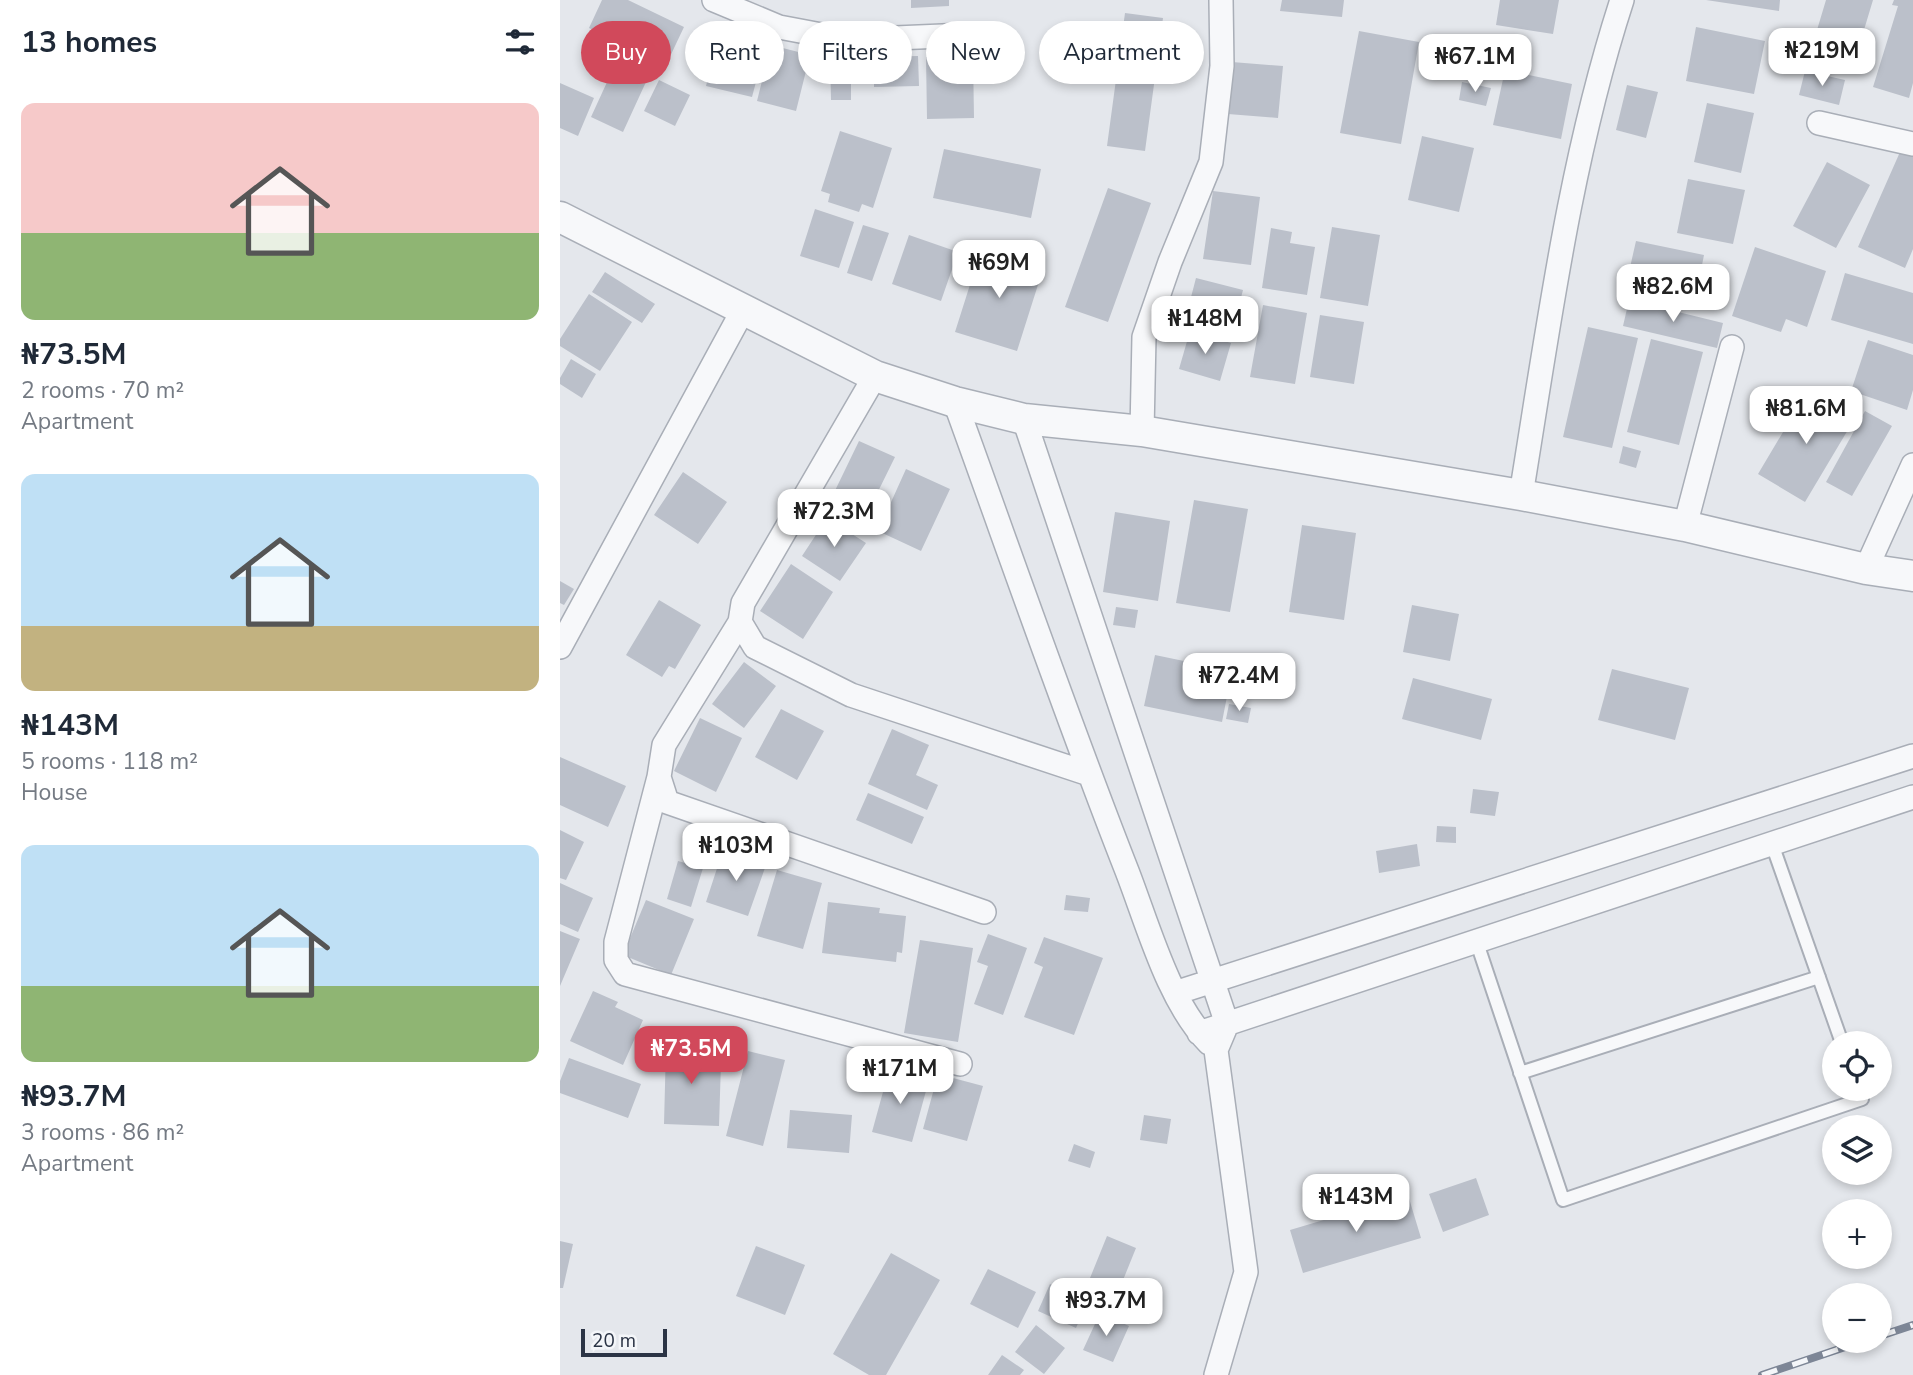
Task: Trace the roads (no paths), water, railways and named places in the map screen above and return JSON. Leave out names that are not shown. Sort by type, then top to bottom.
[{"type":"street","points":[[715,0],[779,27],[848,40],[926,37]]},
{"type":"street","points":[[1142,431],[1144,337],[1170,262],[1211,162],[1222,66],[1221,0]]},
{"type":"street","points":[[1521,495],[1565,227],[1610,37],[1622,0]]},
{"type":"street","points":[[1819,123],[1913,144]]},
{"type":"street","points":[[560,218],[875,376],[955,402],[1024,419],[1142,431],[1521,495],[1685,526],[1866,569],[1913,576]]},
{"type":"street","points":[[560,647],[743,310]]},
{"type":"street","points":[[1685,526],[1732,347]]},
{"type":"street","points":[[875,376],[743,603],[740,622],[664,746],[659,777],[616,942],[616,960],[625,974],[960,1064]]},
{"type":"street","points":[[955,402],[1089,774],[1175,993],[1199,1033],[1216,1050]]},
{"type":"street","points":[[1024,419],[1227,1024],[1216,1050],[1246,1272],[1216,1375]]},
{"type":"street","points":[[1866,569],[1913,465]]},
{"type":"street","points":[[740,622],[755,647],[851,695],[1089,774]]},
{"type":"street","points":[[1175,993],[1913,757]]},
{"type":"street","points":[[659,777],[667,802],[984,912]]},
{"type":"street","points":[[1199,1033],[1913,797]]},
{"type":"lane","points":[[1772,844],[1838,1031]]},
{"type":"lane","points":[[1476,940],[1563,1200],[1856,1101]]},
{"type":"lane","points":[[1520,1073],[1819,977]]},
{"type":"railway","points":[[1892,1332],[1913,1325]]},
{"type":"railway","points":[[1762,1375],[1827,1353]]}]
